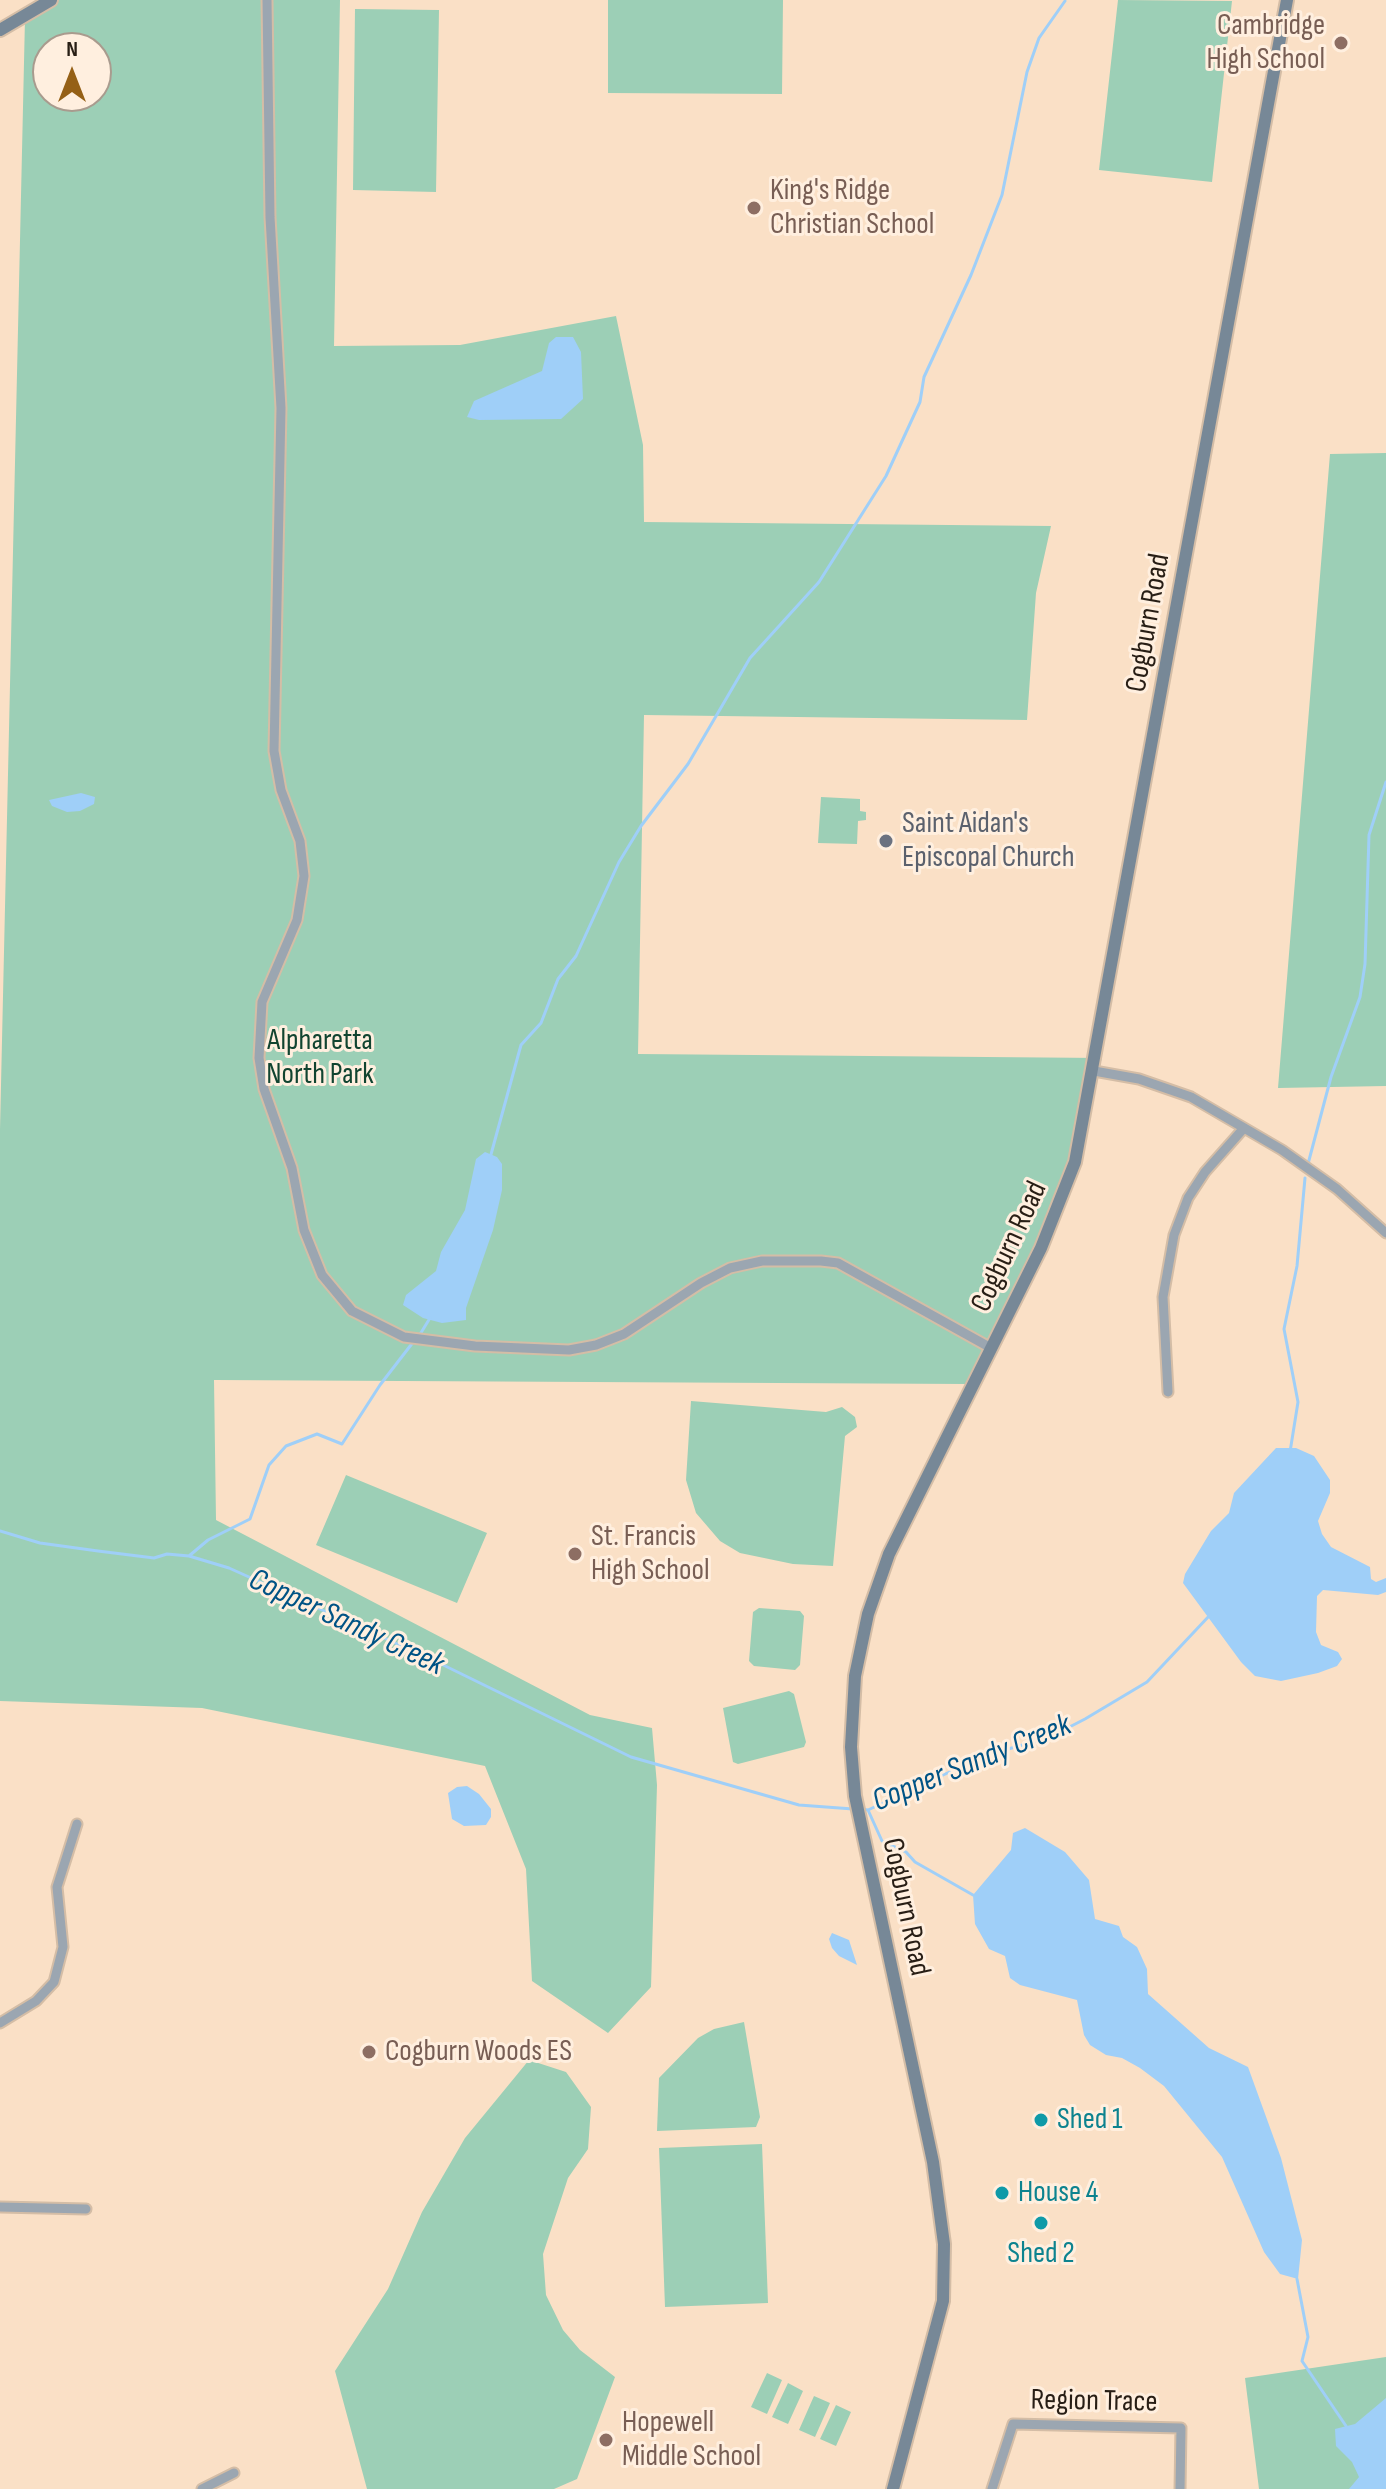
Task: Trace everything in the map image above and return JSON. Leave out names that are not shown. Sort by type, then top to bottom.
[{"type":"street","points":[[0,30],[51,0]]},
{"type":"street","points":[[267,0],[270,217],[281,408],[274,751],[281,790],[300,841],[304,881],[293,930],[264,994],[259,1058],[264,1089],[292,1168],[304,1230],[322,1275],[352,1311],[404,1337],[475,1346],[569,1350],[596,1345],[624,1334],[701,1283],[730,1268],[784,1259],[829,1262],[838,1263],[991,1348]]},
{"type":"street","name":"Cogburn Road","points":[[893,2489],[943,2301],[944,2244],[933,2162],[855,1796],[851,1747],[855,1676],[868,1614],[889,1554],[991,1348],[1063,1196],[1075,1162],[1287,0]]},
{"type":"street","points":[[1094,1071],[1139,1079],[1191,1097],[1337,1189],[1386,1233]]},
{"type":"street","points":[[1168,1392],[1163,1297],[1174,1235],[1197,1185],[1244,1128]]},
{"type":"street","points":[[0,2023],[36,2001],[54,1982],[63,1947],[57,1887],[77,1824]]},
{"type":"street","points":[[0,2207],[86,2209]]},
{"type":"street","name":"Region Trace","points":[[992,2489],[1013,2424],[1181,2428],[1180,2489]]},
{"type":"street","points":[[202,2489],[234,2473]]},
{"type":"green space","name":"Alpharetta North Park","points":[[49,0],[340,0],[334,346],[460,345],[616,316],[643,445],[644,522],[1051,526],[1036,593],[1027,720],[644,715],[638,1054],[1102,1058],[1061,1188],[1013,1307],[966,1384],[214,1380],[216,1520],[590,1715],[652,1728],[657,1785],[651,1987],[608,2033],[532,1981],[526,1869],[485,1766],[202,1708],[0,1701],[0,1129],[25,18]]},
{"type":"green space","points":[[608,0],[783,0],[782,94],[608,93]]},
{"type":"green space","points":[[1118,0],[1232,1],[1212,182],[1099,170]]},
{"type":"green space","points":[[355,9],[439,10],[436,192],[353,190]]},
{"type":"green space","points":[[1386,453],[1386,1086],[1278,1088],[1330,454]]},
{"type":"green space","points":[[821,797],[860,799],[860,811],[866,812],[866,820],[858,821],[857,844],[818,843]]},
{"type":"green space","points":[[691,1401],[826,1412],[842,1407],[855,1417],[857,1427],[845,1436],[833,1566],[793,1564],[740,1553],[720,1541],[696,1513],[686,1480]]},
{"type":"green space","points":[[346,1475],[487,1533],[457,1603],[316,1545]]},
{"type":"green space","points":[[759,1608],[800,1611],[804,1616],[800,1665],[795,1670],[754,1666],[749,1661],[753,1612]]},
{"type":"green space","points":[[789,1691],[794,1694],[806,1742],[804,1747],[738,1764],[733,1762],[723,1708]]},
{"type":"green space","points":[[744,2022],[760,2117],[756,2127],[657,2131],[659,2078],[698,2038],[714,2029]]},
{"type":"green space","points":[[529,2060],[566,2072],[591,2107],[588,2149],[568,2178],[543,2254],[546,2295],[563,2330],[580,2350],[615,2377],[577,2479],[554,2489],[367,2489],[335,2371],[388,2289],[422,2212],[465,2138]]},
{"type":"green space","points":[[762,2144],[768,2303],[665,2307],[659,2148]]},
{"type":"green space","points":[[1386,2357],[1386,2489],[1259,2489],[1245,2378]]},
{"type":"green space","points":[[767,2373],[782,2380],[767,2414],[751,2407]]},
{"type":"green space","points":[[788,2383],[803,2391],[788,2424],[772,2417]]},
{"type":"green space","points":[[814,2396],[830,2403],[815,2437],[799,2430]]},
{"type":"green space","points":[[836,2405],[851,2412],[836,2446],[820,2439]]},
{"type":"water","points":[[556,337],[573,337],[581,352],[583,399],[561,419],[479,420],[467,417],[474,401],[542,371],[549,343]]},
{"type":"water","points":[[81,793],[95,797],[94,804],[80,811],[67,812],[52,806],[49,800]]},
{"type":"water","points":[[485,1152],[497,1157],[502,1164],[502,1190],[493,1230],[466,1308],[466,1320],[442,1323],[423,1318],[403,1305],[406,1295],[436,1271],[441,1252],[465,1210],[476,1159]]},
{"type":"water","points":[[1276,1448],[1296,1448],[1314,1456],[1330,1480],[1330,1493],[1318,1521],[1322,1534],[1331,1547],[1370,1567],[1371,1579],[1376,1582],[1386,1578],[1386,1592],[1378,1595],[1323,1590],[1317,1596],[1316,1632],[1321,1645],[1338,1652],[1342,1659],[1337,1666],[1318,1673],[1281,1681],[1255,1676],[1241,1662],[1183,1583],[1185,1574],[1211,1531],[1229,1513],[1234,1493]]},
{"type":"water","points":[[467,1786],[479,1794],[491,1809],[486,1825],[464,1826],[452,1819],[448,1793],[457,1787]]},
{"type":"water","points":[[1025,1828],[1065,1852],[1089,1880],[1095,1919],[1119,1926],[1123,1937],[1137,1947],[1147,1969],[1148,1994],[1209,2048],[1248,2067],[1281,2158],[1302,2240],[1298,2279],[1280,2274],[1264,2252],[1222,2157],[1164,2086],[1122,2058],[1106,2055],[1090,2045],[1084,2035],[1077,2000],[1020,1985],[1010,1978],[1005,1956],[989,1949],[975,1924],[973,1895],[1011,1850],[1013,1833]]},
{"type":"water","points":[[832,1933],[849,1940],[857,1965],[839,1956],[832,1948],[829,1939]]},
{"type":"water","points":[[1386,2398],[1386,2489],[1349,2489],[1359,2477],[1352,2462],[1336,2446],[1335,2429],[1355,2424]]},
{"type":"waterway","points":[[490,1158],[521,1045],[541,1023],[558,979],[576,956],[619,862],[641,826],[688,764],[750,658],[819,582],[886,476],[920,402],[924,377],[971,275],[1002,195],[1027,72],[1039,38],[1065,1]]},
{"type":"waterway","name":"Copper Sandy Creek","points":[[1308,1164],[1331,1077],[1360,997],[1365,964],[1369,835],[1386,782]]},
{"type":"waterway","name":"Copper Sandy Creek","points":[[1290,1452],[1298,1402],[1284,1329],[1297,1266],[1305,1178]]},
{"type":"waterway","points":[[419,1336],[430,1318]]},
{"type":"waterway","points":[[189,1556],[208,1540],[250,1519],[269,1465],[286,1446],[317,1434],[342,1444],[380,1385],[414,1341]]},
{"type":"waterway","name":"Copper Sandy Creek","points":[[0,1531],[40,1543],[154,1558],[167,1554],[189,1556],[229,1568],[433,1660],[631,1757],[799,1805],[853,1809]]},
{"type":"waterway","name":"Copper Sandy Creek","points":[[861,1809],[868,1810],[984,1756],[1050,1737],[1085,1719],[1147,1682],[1210,1615]]},
{"type":"waterway","points":[[868,1810],[882,1841],[906,1852],[915,1862],[973,1895]]},
{"type":"waterway","points":[[1297,2279],[1308,2337],[1302,2361],[1346,2426]]},
{"type":"place","name":"Cambridge High School","points":[[1341,43]]},
{"type":"place","name":"King's Ridge Christian School","points":[[754,208]]},
{"type":"place","name":"Saint Aidan's Episcopal Church","points":[[886,841]]},
{"type":"place","name":"St. Francis High School","points":[[575,1554]]},
{"type":"place","name":"Cogburn Woods ES","points":[[369,2052]]},
{"type":"place","name":"Shed 1","points":[[1041,2120]]},
{"type":"place","name":"House 4","points":[[1002,2193]]},
{"type":"place","name":"Shed 2","points":[[1041,2223]]},
{"type":"place","name":"Hopewell Middle School","points":[[606,2440]]}]
